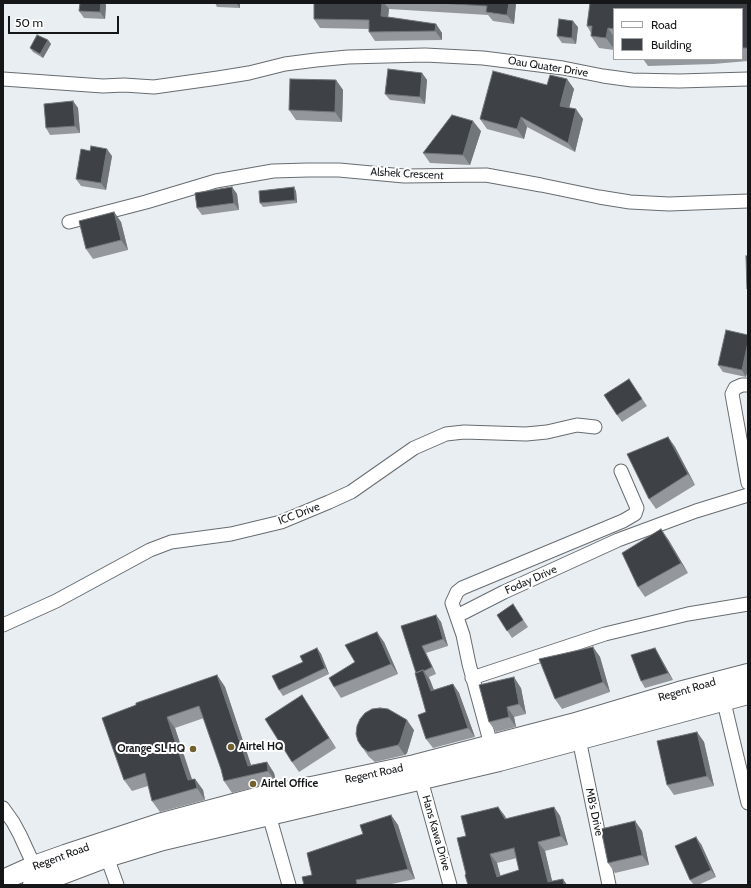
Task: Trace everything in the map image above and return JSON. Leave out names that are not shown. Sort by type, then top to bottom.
[{"type":"main road","name":"Regent Road","points":[[36,878],[102,842],[178,828],[269,815],[421,780],[572,724],[679,692],[748,674]]},
{"type":"main road","name":"Regent Road","points":[[3,880],[36,878],[107,857],[178,828],[264,796],[415,765],[493,754],[579,739],[723,702],[748,694]]},
{"type":"street","name":"Oau Quater Drive","points":[[3,79],[103,86],[124,85],[154,87],[184,84],[249,73],[284,64],[348,57],[425,55],[483,58],[563,68],[632,80],[679,81],[748,79]]},
{"type":"street","name":"Alshek Crescent","points":[[69,222],[146,202],[216,181],[273,171],[339,170],[404,176],[486,175],[630,202],[669,204],[748,201]]},
{"type":"street","points":[[748,385],[742,385],[735,388],[732,394],[748,483]]},
{"type":"street","name":"ICC Drive","points":[[3,625],[56,601],[150,550],[171,542],[231,534],[281,522],[328,502],[351,492],[414,448],[446,434],[464,432],[526,434],[547,432],[577,425],[595,427]]},
{"type":"street","points":[[493,754],[457,616],[452,603],[457,592],[462,588],[623,521],[635,514],[637,508],[621,471]]},
{"type":"street","name":"Foday Drive","points":[[457,616],[504,592],[618,540],[696,511],[748,495]]},
{"type":"street","points":[[472,678],[606,634],[688,614],[748,604]]},
{"type":"street","points":[[720,681],[723,702],[748,803]]},
{"type":"street","name":"MB's Drive","points":[[579,739],[610,885]]},
{"type":"street","name":"Hans Kawa Drive","points":[[421,780],[450,885]]},
{"type":"street","points":[[3,808],[14,822],[36,878]]},
{"type":"street","points":[[269,815],[289,885]]},
{"type":"street","points":[[107,857],[117,885]]},
{"type":"building","points":[[80,3],[101,3],[100,12],[79,11]]},
{"type":"building","points":[[314,3],[382,3],[381,16],[436,24],[435,31],[369,32],[369,20],[314,19]]},
{"type":"building","points":[[437,3],[509,3],[507,15],[486,12],[487,6]]},
{"type":"building","points":[[590,3],[748,3],[748,48],[743,48],[743,8],[613,8],[613,29],[608,28],[606,38],[591,36],[592,26],[587,26]]},
{"type":"building","points":[[559,19],[573,21],[572,38],[557,36]]},
{"type":"building","points":[[37,35],[48,40],[40,54],[30,48]]},
{"type":"building","points":[[388,69],[422,73],[420,97],[385,94]]},
{"type":"building","points":[[493,71],[547,85],[550,75],[567,79],[560,106],[576,109],[568,143],[521,117],[517,129],[480,119]]},
{"type":"building","points":[[290,79],[336,80],[335,112],[289,110]]},
{"type":"building","points":[[73,101],[75,126],[46,128],[44,104]]},
{"type":"building","points":[[452,115],[473,121],[463,155],[423,153]]},
{"type":"building","points":[[91,146],[107,149],[101,183],[76,179],[81,149],[90,151]]},
{"type":"building","points":[[232,187],[234,203],[197,208],[195,193]]},
{"type":"building","points":[[294,187],[295,200],[260,203],[259,191]]},
{"type":"building","points":[[114,212],[121,240],[86,249],[79,221]]},
{"type":"building","points":[[746,256],[748,256],[747,289]]},
{"type":"building","points":[[726,330],[748,335],[742,370],[718,365]]},
{"type":"building","points":[[629,379],[642,399],[617,415],[604,395]]},
{"type":"building","points":[[668,437],[688,474],[649,499],[627,454]]},
{"type":"building","points":[[661,529],[681,563],[638,587],[622,553]]},
{"type":"building","points":[[513,604],[523,620],[507,631],[497,615]]},
{"type":"building","points":[[436,615],[443,639],[422,646],[432,667],[416,673],[401,626]]},
{"type":"building","points":[[377,632],[391,664],[334,687],[329,678],[355,662],[345,645]]},
{"type":"building","points":[[593,647],[603,682],[555,699],[539,659]]},
{"type":"building","points":[[317,648],[325,668],[279,690],[272,676],[303,662],[300,656]]},
{"type":"building","points":[[655,648],[668,673],[641,681],[631,655]]},
{"type":"building","points":[[423,670],[431,691],[453,684],[468,728],[426,739],[418,715],[426,712],[415,673]]},
{"type":"building","points":[[217,675],[248,766],[267,762],[268,771],[224,781],[199,706],[167,717],[188,780],[195,779],[197,788],[152,801],[145,773],[124,780],[102,718],[136,705],[136,703]]},
{"type":"building","points":[[514,677],[519,704],[507,707],[509,717],[489,722],[479,685]]},
{"type":"building","points":[[302,695],[329,738],[292,762],[265,719]]},
{"type":"building","points":[[372,709],[388,709],[407,720],[398,745],[368,752],[358,741],[356,734],[357,726],[365,713]]},
{"type":"building","points":[[697,732],[707,776],[667,785],[657,741]]},
{"type":"building","points":[[498,807],[505,819],[554,807],[561,836],[538,842],[548,882],[563,879],[564,885],[468,885],[457,838],[466,836],[461,816]],"holes":[[[514,848],[519,870],[497,877],[490,854]]]},
{"type":"building","points":[[391,815],[408,869],[356,880],[357,885],[304,885],[302,877],[312,875],[307,853],[363,834],[360,825]]},
{"type":"building","points":[[635,821],[642,855],[608,863],[601,829]]},
{"type":"building","points":[[696,837],[711,870],[690,880],[675,846]]},
{"type":"place","name":"Airtel HQ","points":[[231,747]]},
{"type":"place","name":"Orange SL HQ","points":[[193,749]]},
{"type":"place","name":"Airtel Office","points":[[253,784]]}]
